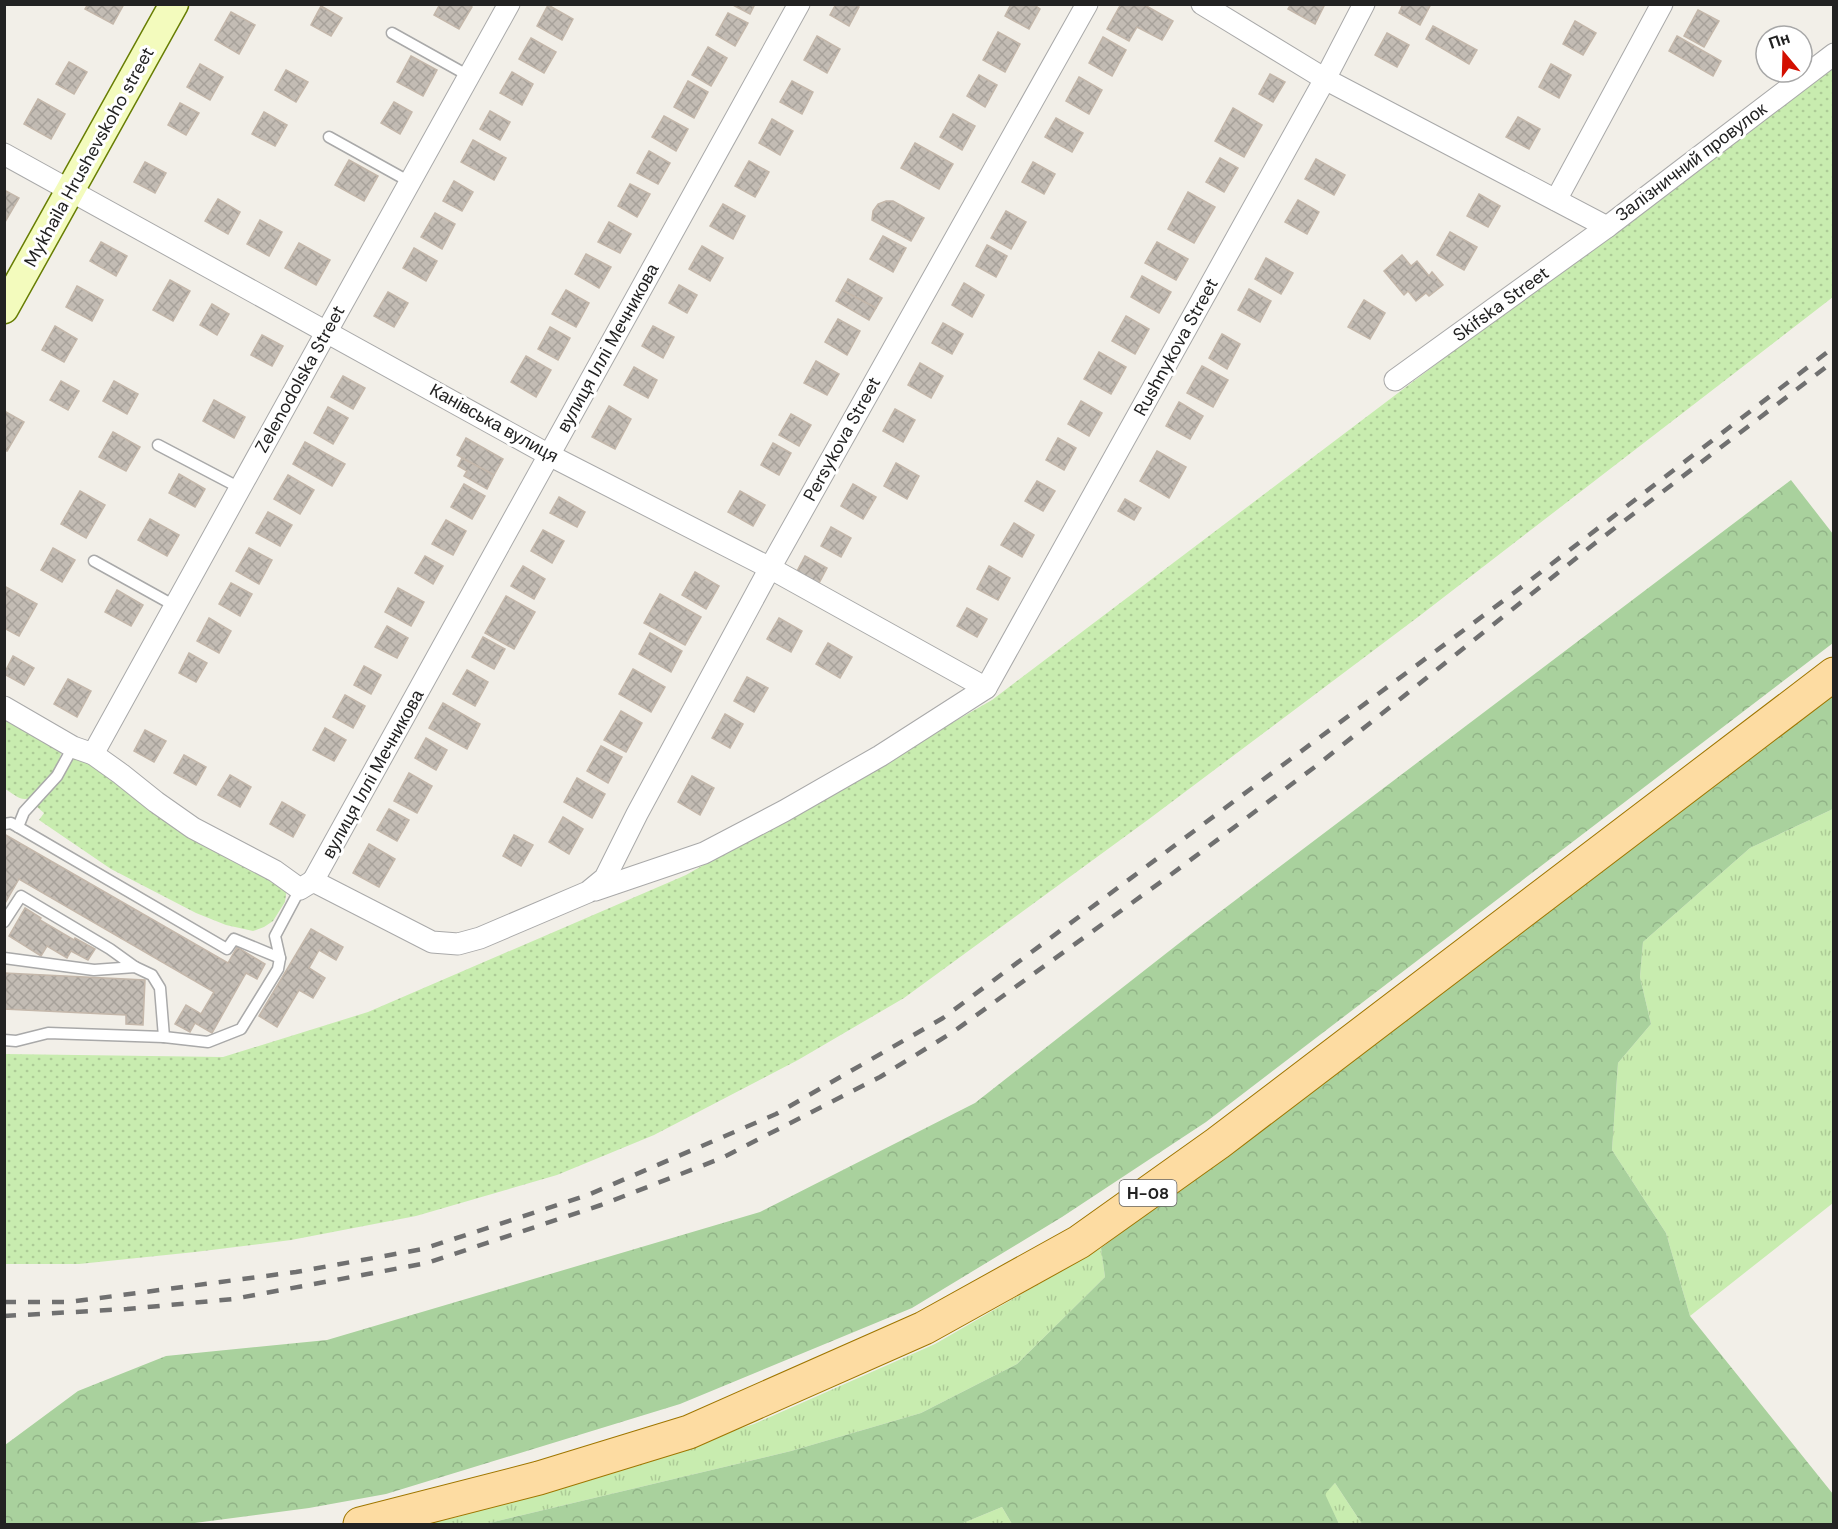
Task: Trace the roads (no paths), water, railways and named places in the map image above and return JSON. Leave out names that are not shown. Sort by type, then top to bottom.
[{"type":"main road","name":"Н-08","points":[[360,1524],[540,1478],[689,1432],[924,1328],[1078,1242],[1218,1143],[1833,674]]},
{"type":"street","name":"Mykhaila Hrushevskoho street","points":[[4,309],[174,4]]},
{"type":"street","name":"Zelenodolska Street","points":[[93,754],[510,4]]},
{"type":"street","name":"вулиця Іллі Мечникова","points":[[307,885],[799,4]]},
{"type":"street","name":"Persykova Street","points":[[588,892],[605,878],[637,814],[770,568],[1087,4]]},
{"type":"street","points":[[1202,4],[1325,79],[1606,227]]},
{"type":"street","name":"Rushnykova Street","points":[[986,688],[1365,4]]},
{"type":"street","points":[[1556,200],[1662,4]]},
{"type":"street","name":"Залізничний провулок","points":[[1606,227],[1833,54]]},
{"type":"street","name":"Канівська вулиця","points":[[4,154],[549,455],[770,568],[986,688]]},
{"type":"street","name":"Skifska Street","points":[[1395,380],[1606,227]]},
{"type":"street","points":[[4,707],[73,747],[93,754],[193,828],[275,871],[432,942],[458,944],[480,938],[588,892],[704,853],[784,811],[880,756],[986,688]]},
{"type":"lane","points":[[392,33],[469,76]]},
{"type":"lane","points":[[329,137],[410,182]]},
{"type":"lane","points":[[158,445],[240,488]]},
{"type":"lane","points":[[94,561],[175,606]]},
{"type":"lane","points":[[18,827],[24,812],[57,776],[73,747]]},
{"type":"lane","points":[[4,824],[11,823],[227,949],[234,939],[280,958]]},
{"type":"lane","points":[[4,1040],[16,1041],[48,1033],[164,1037],[208,1042],[241,1029],[278,969],[280,958],[275,936],[307,885]]},
{"type":"lane","points":[[4,922],[21,896],[110,949],[135,967],[152,975],[160,988],[164,1037]]},
{"type":"lane","points":[[4,958],[94,970],[135,967]]},
{"type":"railway","points":[[4,1302],[69,1302],[296,1272],[423,1249],[588,1195],[776,1114],[943,1018],[1515,592],[1834,347]]},
{"type":"railway","points":[[4,1316],[127,1309],[233,1299],[427,1263],[601,1205],[722,1158],[880,1077],[953,1032],[1165,879],[1320,763],[1594,544],[1834,361]]}]
